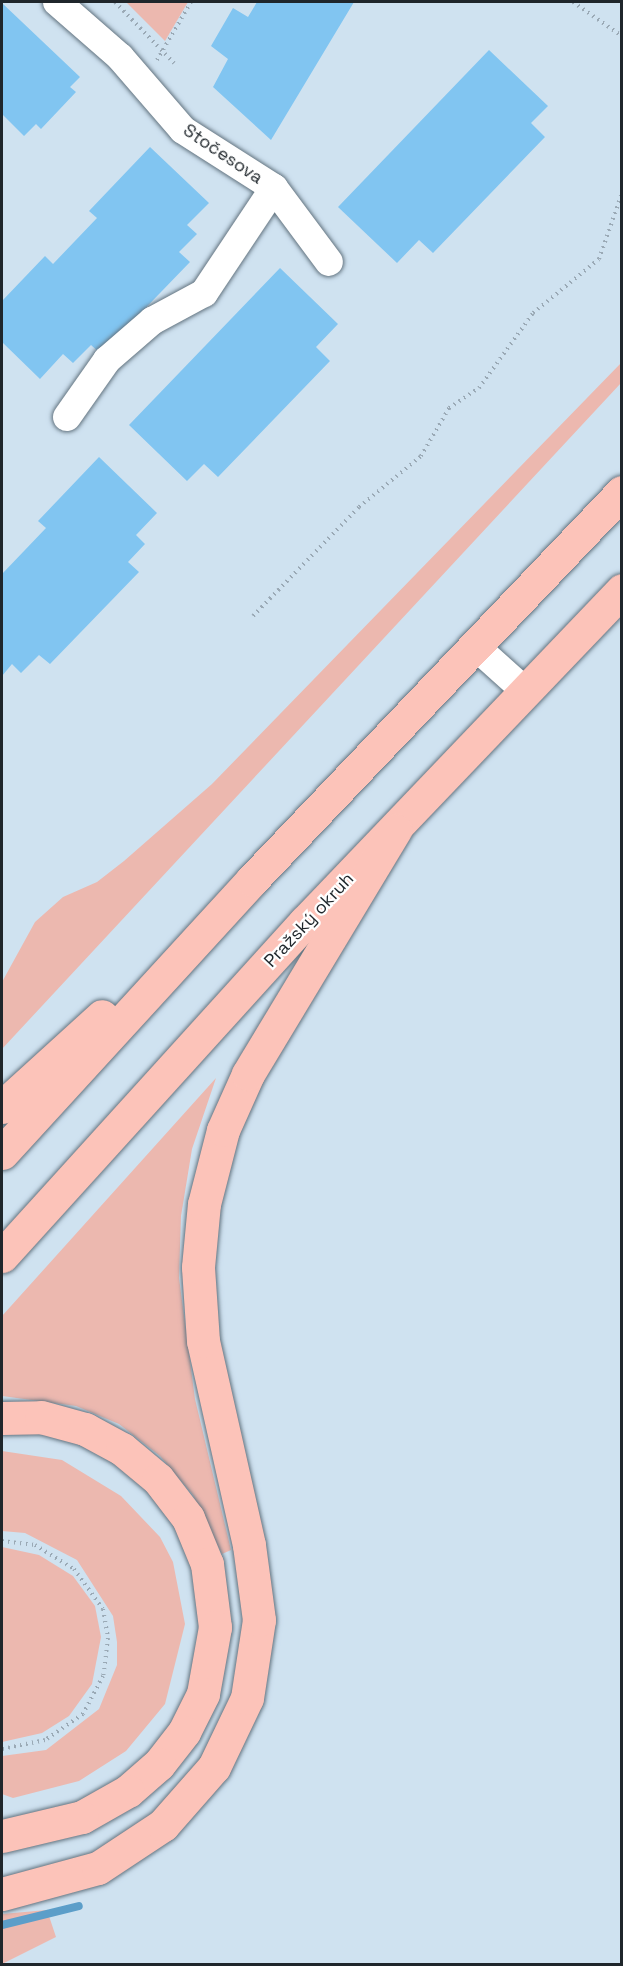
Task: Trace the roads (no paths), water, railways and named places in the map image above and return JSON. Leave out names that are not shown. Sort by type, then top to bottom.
[{"type":"highway","points":[[2,1154],[252,880],[621,492]]},
{"type":"highway","name":"Pražský okruh","points":[[2,1256],[214,1022],[621,590]]},
{"type":"highway","points":[[2,1893],[98,1868],[163,1825],[214,1767],[247,1698],[259,1620],[249,1545],[202,1332],[198,1267],[204,1204],[223,1130],[248,1074],[395,830]]},
{"type":"highway","points":[[2,1107],[252,880]]},
{"type":"highway","points":[[2,1418],[41,1417],[85,1429],[122,1449],[158,1479],[188,1518],[207,1564],[215,1628],[203,1694],[184,1732],[159,1764],[128,1791],[82,1817],[2,1836]]},
{"type":"street","name":"Stočesova","points":[[57,2],[143,83],[183,130],[274,188],[329,262]]},
{"type":"street","points":[[67,417],[107,360],[152,321],[204,293],[274,188]]},
{"type":"street","points":[[476,647],[525,691]]},
{"type":"waterway","points":[[2,1925],[79,1906]]}]
